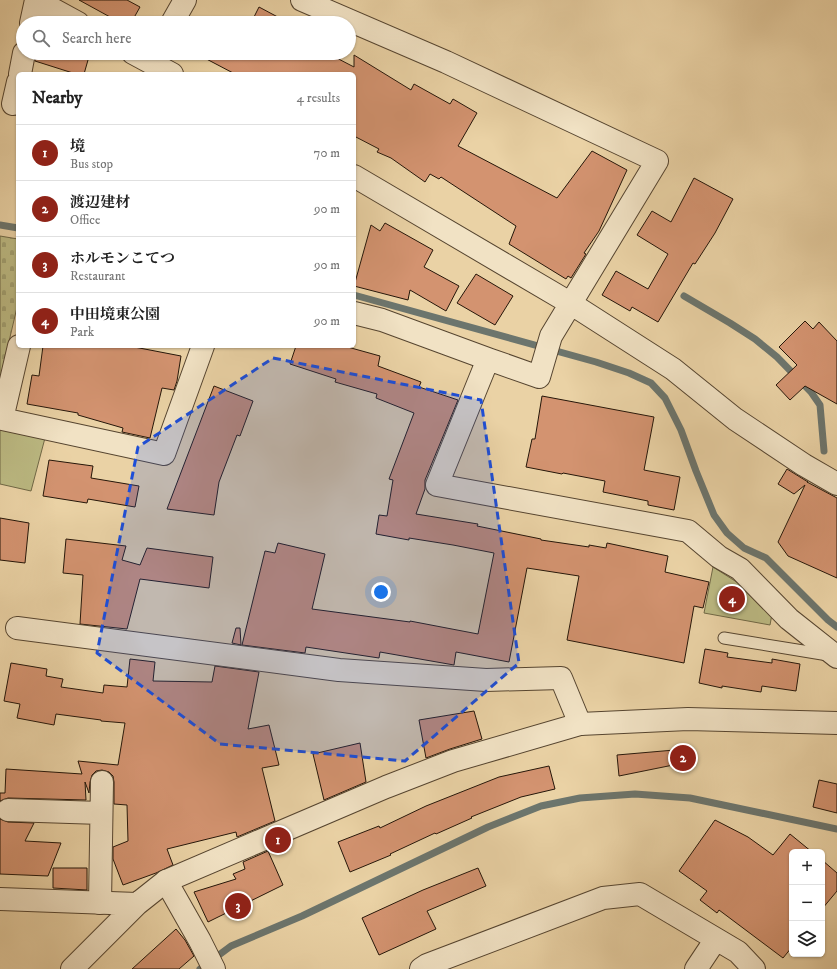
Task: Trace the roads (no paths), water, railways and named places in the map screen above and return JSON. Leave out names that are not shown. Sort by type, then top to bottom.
[{"type":"street","points":[[33,16],[36,0],[65,16]]},
{"type":"street","points":[[176,16],[185,0]]},
{"type":"street","points":[[302,0],[339,16]]},
{"type":"street","points":[[356,23],[446,62],[657,161],[551,336],[539,377],[382,320],[356,313]]},
{"type":"street","points":[[20,72],[23,60]]},
{"type":"street","points":[[153,60],[169,72]]},
{"type":"street","points":[[13,104],[16,91]]},
{"type":"street","points":[[356,177],[570,303],[673,369],[735,420],[804,465],[837,484]]},
{"type":"street","points":[[19,348],[2,420],[164,454],[202,348]]},
{"type":"street","points":[[488,359],[437,485],[688,531],[719,557],[740,569],[789,619],[837,656]]},
{"type":"street","points":[[17,628],[339,670],[486,680],[561,678],[580,724]]},
{"type":"street","points":[[72,969],[137,904],[166,881],[386,787],[452,761],[580,724],[688,719],[837,723]]},
{"type":"street","points":[[100,903],[102,782]]},
{"type":"street","points":[[8,810],[101,813]]},
{"type":"street","points":[[166,881],[214,969]]},
{"type":"street","points":[[421,969],[427,965],[603,898],[640,894],[738,952],[754,969]]},
{"type":"street","points":[[0,899],[137,904]]},
{"type":"street","points":[[696,969],[716,939]]},
{"type":"lane","points":[[724,638],[837,656]]},
{"type":"waterway","points":[[0,225],[16,228]]},
{"type":"waterway","points":[[356,296],[596,362],[629,373],[651,383],[665,398],[681,430],[714,515],[727,533],[744,548],[766,558],[828,620],[837,627]]},
{"type":"waterway","points":[[684,296],[755,339],[777,357],[811,392],[820,405],[824,451]]},
{"type":"waterway","points":[[200,969],[231,946],[302,916],[488,827],[541,806],[580,798],[635,794],[690,798],[837,829]]},
{"type":"place","name":"中田境東公園","points":[[732,599]]},
{"type":"place","name":"渡辺建材","points":[[683,758]]},
{"type":"place","name":"境","points":[[278,840]]},
{"type":"place","name":"ホルモンこてつ","points":[[238,906]]}]
